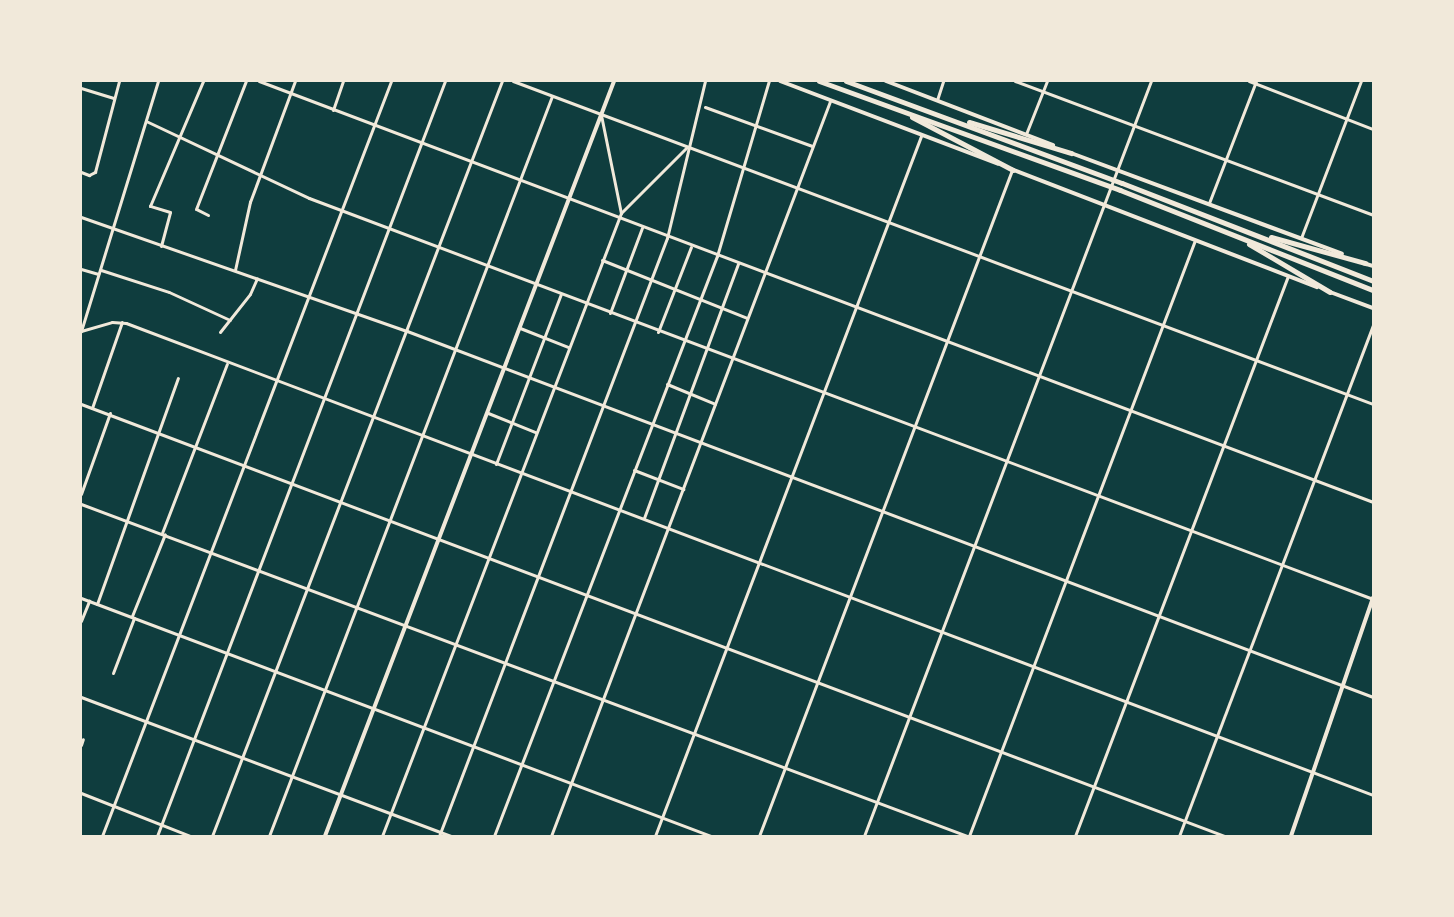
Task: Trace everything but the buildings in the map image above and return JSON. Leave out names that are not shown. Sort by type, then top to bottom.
[{"type":"highway","points":[[813,81],[829,85]]},
{"type":"highway","points":[[819,81],[1120,190],[1373,290]]},
{"type":"highway","points":[[846,81],[1205,214],[1373,281]]},
{"type":"highway","points":[[897,108],[1013,170]]},
{"type":"highway","points":[[935,113],[1071,153]]},
{"type":"highway","points":[[1205,214],[1365,263]]},
{"type":"highway","points":[[1229,233],[1330,292]]},
{"type":"street","points":[[81,172],[94,174],[119,81]]},
{"type":"street","points":[[158,81],[81,331],[122,322],[227,364],[325,398],[471,455],[619,508],[1373,795]]},
{"type":"street","points":[[161,246],[170,212],[150,206],[181,138],[203,81]]},
{"type":"street","points":[[208,215],[196,209],[246,81]]},
{"type":"street","points":[[259,81],[667,238],[857,306],[1373,502]]},
{"type":"street","points":[[235,270],[248,209],[295,81]]},
{"type":"street","points":[[333,110],[343,81]]},
{"type":"street","points":[[102,836],[391,81]]},
{"type":"street","points":[[157,836],[445,81]]},
{"type":"street","points":[[212,836],[309,589],[502,81]]},
{"type":"street","points":[[513,81],[1373,404]]},
{"type":"street","points":[[325,836],[614,81]]},
{"type":"street","points":[[440,834],[667,238],[687,147],[705,81]]},
{"type":"street","points":[[494,836],[717,256],[741,167],[769,81]]},
{"type":"street","points":[[780,81],[1373,308]]},
{"type":"street","points":[[886,81],[1373,266]]},
{"type":"street","points":[[937,100],[943,81]]},
{"type":"street","points":[[1015,81],[1373,215]]},
{"type":"street","points":[[1026,134],[1047,81]]},
{"type":"street","points":[[864,836],[1151,81]]},
{"type":"street","points":[[1249,81],[1373,129]]},
{"type":"street","points":[[1301,238],[1361,81]]},
{"type":"street","points":[[1209,203],[1256,82]]},
{"type":"street","points":[[81,88],[114,98]]},
{"type":"street","points":[[269,836],[552,96]]},
{"type":"street","points":[[551,836],[830,101]]},
{"type":"street","points":[[705,107],[812,146]]},
{"type":"street","points":[[601,115],[621,213]]},
{"type":"street","points":[[146,121],[260,175],[390,229],[658,332],[916,426],[1282,566],[1373,598],[1291,836]]},
{"type":"street","points":[[655,836],[921,135]]},
{"type":"street","points":[[382,836],[621,213],[687,147]]},
{"type":"street","points":[[759,836],[1013,170]]},
{"type":"street","points":[[81,217],[357,313],[1373,697]]},
{"type":"street","points":[[610,313],[642,228]]},
{"type":"street","points":[[81,504],[212,551],[968,836],[1196,240]]},
{"type":"street","points":[[658,332],[692,246]]},
{"type":"street","points":[[602,260],[747,318]]},
{"type":"street","points":[[644,518],[739,264]]},
{"type":"street","points":[[81,269],[169,292],[230,320]]},
{"type":"street","points":[[1075,836],[1288,276]]},
{"type":"street","points":[[220,332],[257,278]]},
{"type":"street","points":[[496,464],[561,294]]},
{"type":"street","points":[[92,408],[122,322]]},
{"type":"street","points":[[1179,836],[1373,325]]},
{"type":"street","points":[[520,328],[568,347]]},
{"type":"street","points":[[113,673],[195,445],[227,364]]},
{"type":"street","points":[[97,604],[178,378]]},
{"type":"street","points":[[667,384],[715,404]]},
{"type":"street","points":[[81,404],[195,445],[439,540],[588,594],[1224,836]]},
{"type":"street","points":[[81,495],[110,413]]},
{"type":"street","points":[[488,413],[536,432]]},
{"type":"street","points":[[634,470],[683,489]]},
{"type":"street","points":[[81,597],[324,692],[475,746],[711,836]]},
{"type":"street","points":[[81,621],[89,601]]},
{"type":"street","points":[[81,697],[440,834],[451,836]]},
{"type":"street","points":[[81,745],[83,739]]},
{"type":"street","points":[[81,793],[190,836]]}]
